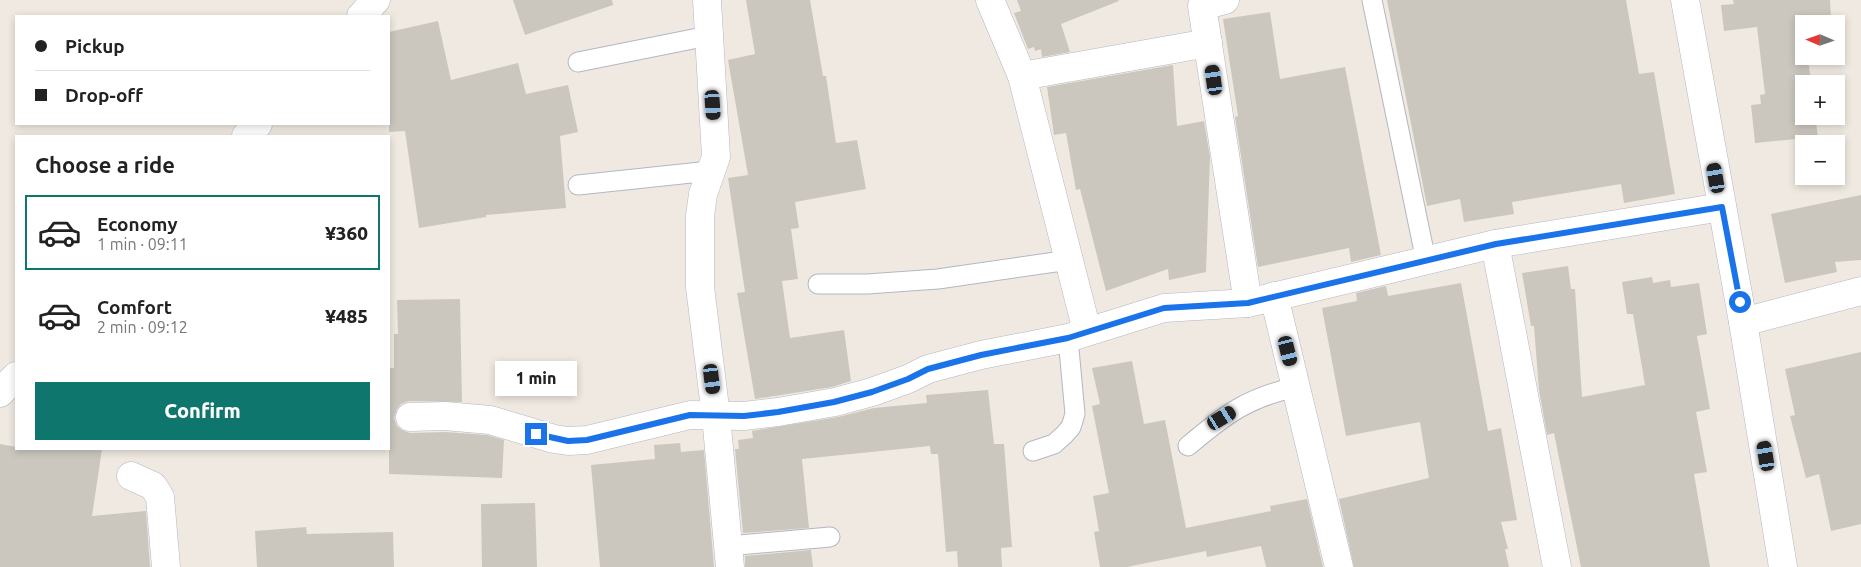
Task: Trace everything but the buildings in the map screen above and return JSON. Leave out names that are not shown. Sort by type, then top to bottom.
[{"type":"street","points":[[362,15],[376,0]]},
{"type":"street","points":[[707,0],[716,157],[703,194],[700,216],[700,288],[716,416],[729,557]]},
{"type":"street","points":[[990,0],[1022,76],[1069,260],[1078,334]]},
{"type":"street","points":[[1685,0],[1743,322],[1783,567]]},
{"type":"street","points":[[1208,2],[1208,43],[1248,303]]},
{"type":"street","points":[[1022,76],[1208,43]]},
{"type":"street","points":[[247,135],[257,125]]},
{"type":"street","points":[[410,417],[445,416],[490,420],[554,439],[568,441],[587,440],[690,415],[744,416],[778,412],[834,402],[872,392],[908,379],[928,369],[981,355],[1078,334],[1164,308],[1248,303],[1496,244],[1722,207]]},
{"type":"street","points":[[1496,244],[1557,567]]},
{"type":"street","points":[[1743,322],[1861,291]]},
{"type":"street","points":[[1274,296],[1340,567]]},
{"type":"street","points":[[0,393],[15,377]]},
{"type":"street","points":[[131,476],[153,486],[160,497],[166,567]]},
{"type":"lane","points":[[1372,0],[1426,261]]},
{"type":"lane","points":[[578,62],[708,36]]},
{"type":"lane","points":[[578,185],[710,171]]},
{"type":"lane","points":[[818,284],[867,284],[938,279],[1069,260]]},
{"type":"lane","points":[[1033,451],[1054,444],[1071,426],[1075,414],[1078,334]]},
{"type":"lane","points":[[1188,446],[1222,418],[1249,402],[1272,393],[1296,387]]},
{"type":"lane","points":[[729,557],[830,537]]},
{"type":"route","points":[[536,434],[568,441],[587,440],[662,420],[690,415],[744,416],[834,402],[872,392],[908,379],[928,369],[981,355],[1068,338],[1164,308],[1248,303],[1496,244],[1722,207],[1740,302]]}]
